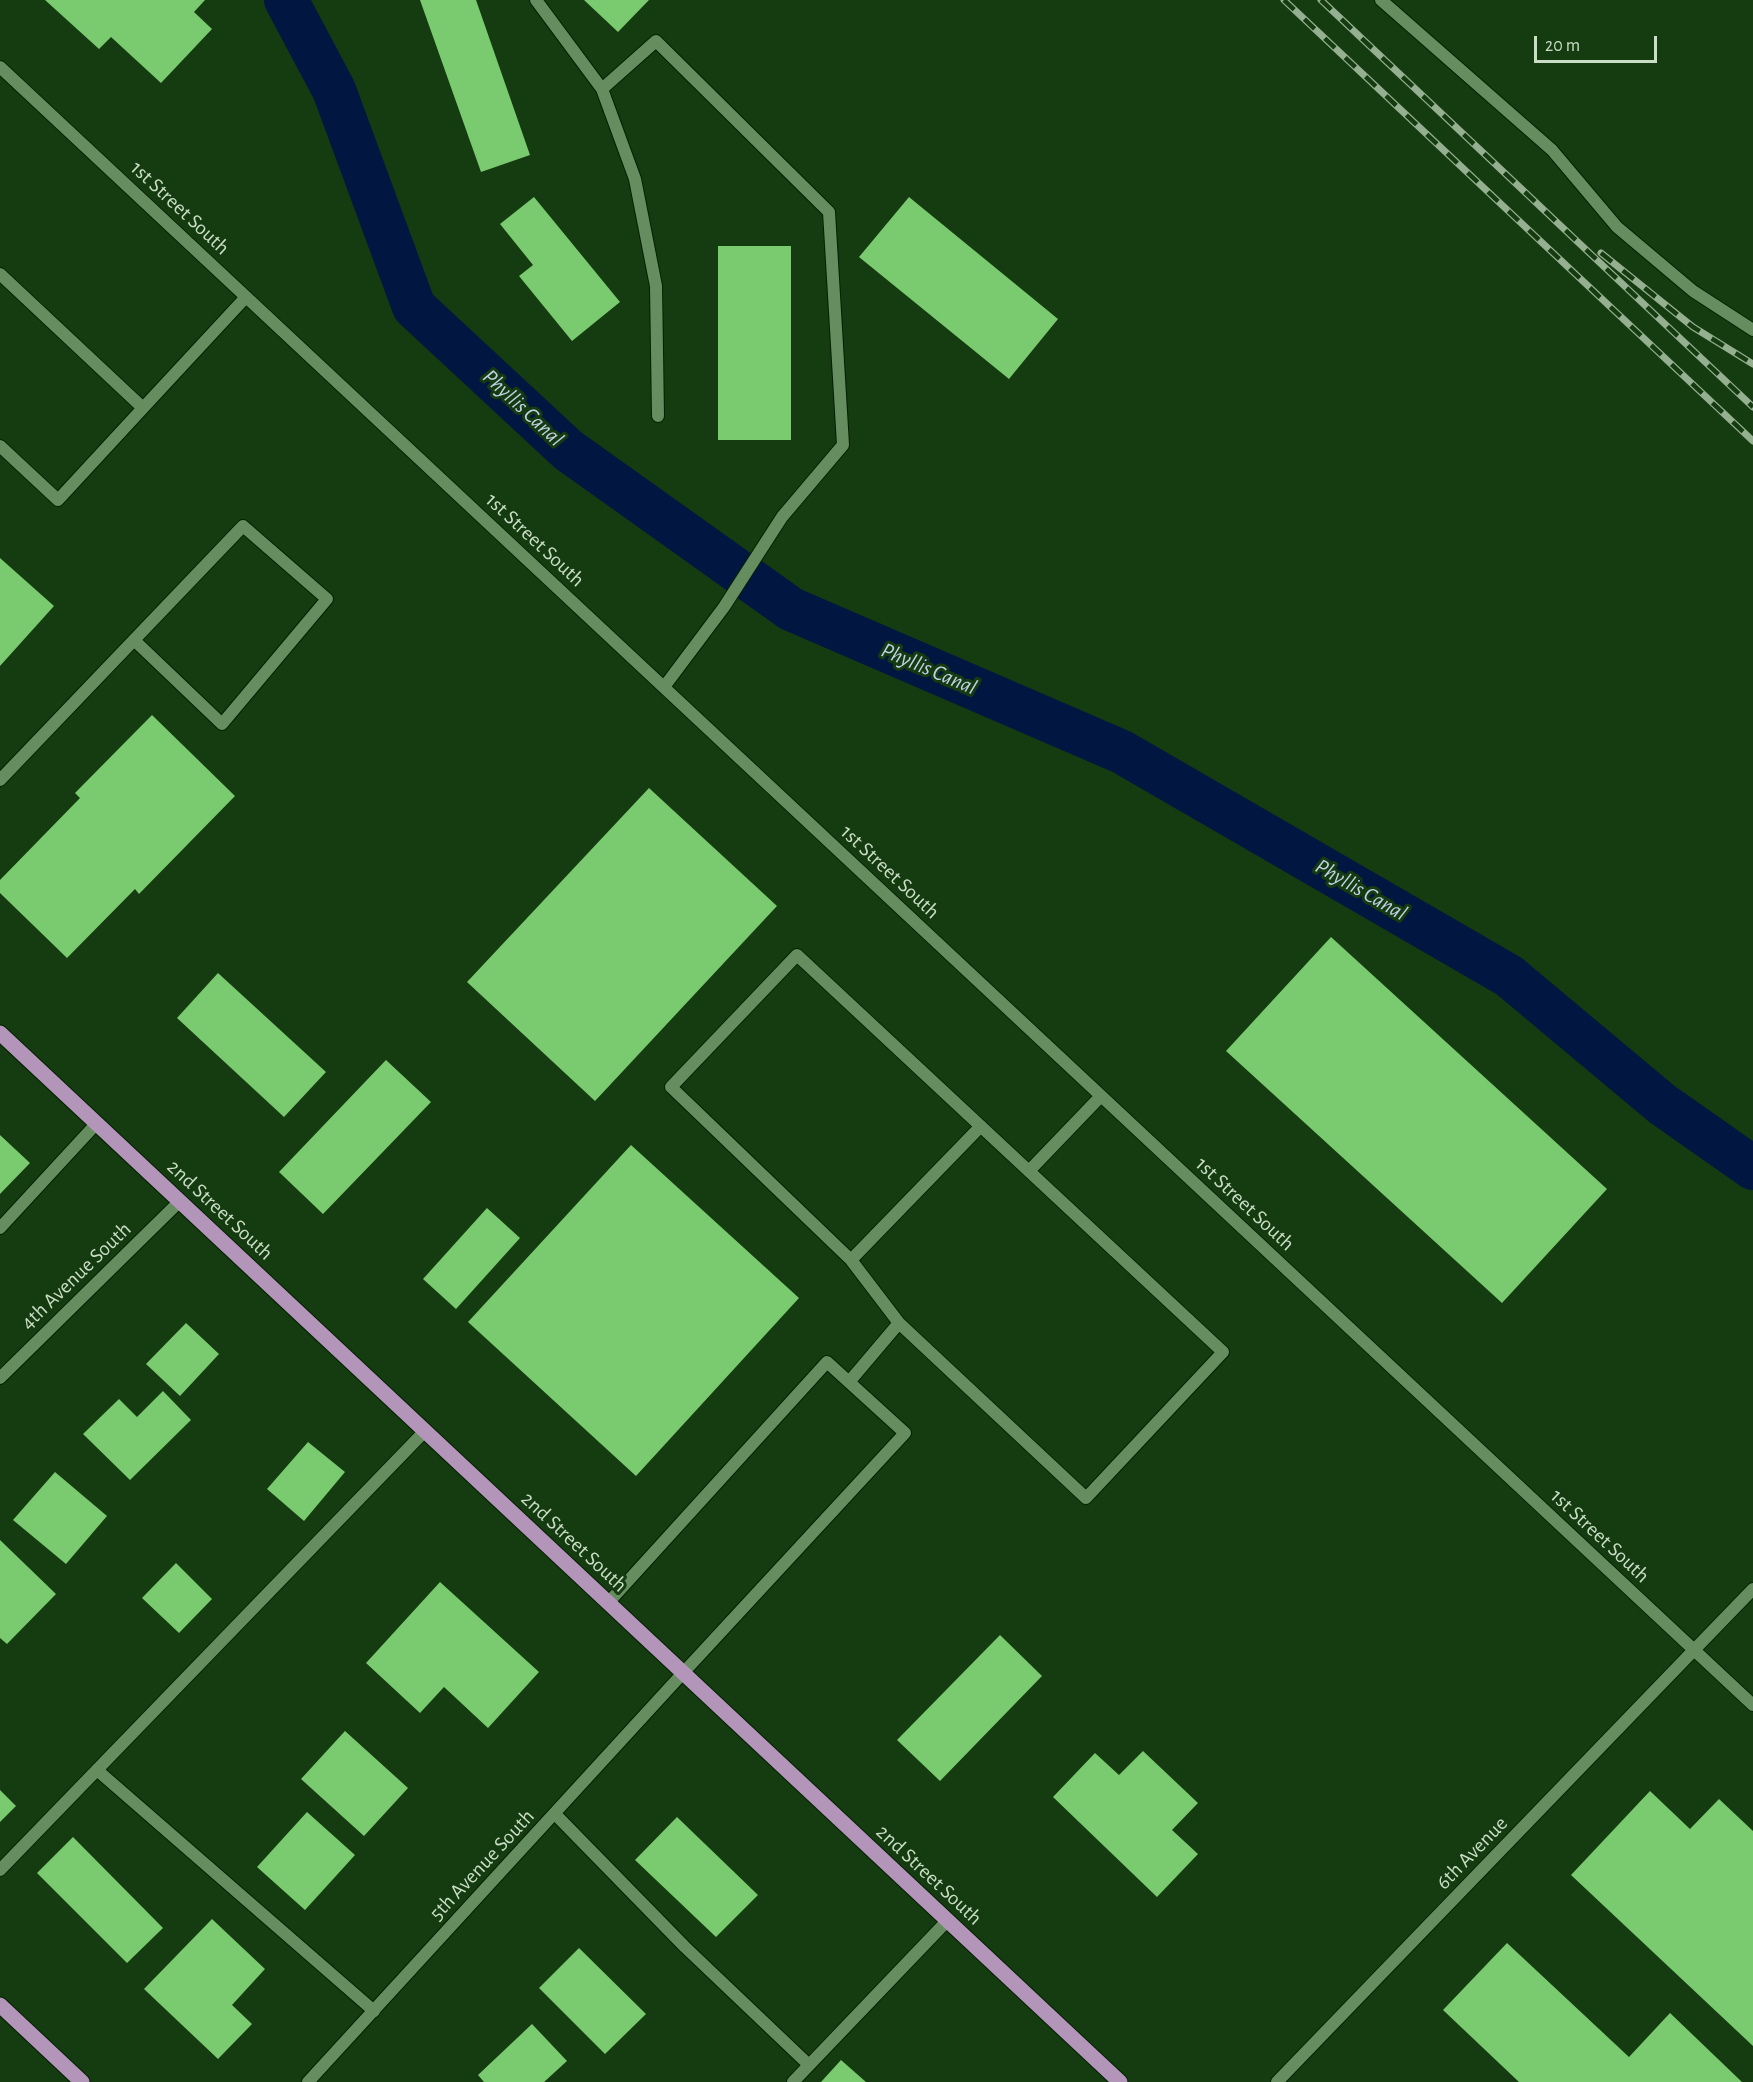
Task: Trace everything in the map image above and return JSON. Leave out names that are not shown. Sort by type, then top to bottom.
[{"type":"main road","name":"2nd Street South","points":[[0,1033],[1120,2082]]},
{"type":"main road","points":[[0,2006],[81,2082]]},
{"type":"street","points":[[536,0],[602,89],[635,179],[656,286],[658,416]]},
{"type":"street","points":[[1381,0],[1552,150],[1617,227],[1693,291],[1753,330]]},
{"type":"street","points":[[602,89],[656,41],[828,212],[843,445],[782,518],[724,607],[664,687]]},
{"type":"street","name":"1st Street South","points":[[0,67],[1753,1705]]},
{"type":"street","points":[[0,274],[143,408]]},
{"type":"street","points":[[0,446],[57,500],[246,297]]},
{"type":"street","points":[[0,780],[243,526],[327,599],[222,724],[134,640]]},
{"type":"street","points":[[797,955],[981,1126],[1223,1352],[1086,1498],[899,1323],[851,1260],[671,1087],[797,955]]},
{"type":"street","points":[[1029,1171],[1101,1096]]},
{"type":"street","points":[[0,1228],[96,1124]]},
{"type":"street","points":[[851,1260],[981,1126]]},
{"type":"street","name":"4th Avenue South","points":[[0,1378],[180,1201]]},
{"type":"street","points":[[608,1603],[826,1362],[849,1382],[899,1323]]},
{"type":"street","name":"5th Avenue South","points":[[308,2082],[905,1433],[849,1382]]},
{"type":"street","points":[[0,1870],[425,1431]]},
{"type":"street","name":"6th Avenue","points":[[1277,2082],[1753,1589]]},
{"type":"street","points":[[97,1770],[374,2011]]},
{"type":"street","points":[[555,1814],[685,1947],[809,2065]]},
{"type":"street","points":[[793,2082],[947,1921]]},
{"type":"building","points":[[45,0],[205,0],[194,12],[212,29],[161,83],[111,37],[99,49]]},
{"type":"building","points":[[420,0],[476,0],[530,155],[481,172]]},
{"type":"building","points":[[584,0],[649,0],[618,32]]},
{"type":"building","points":[[534,197],[620,302],[572,341],[519,276],[533,265],[500,224]]},
{"type":"building","points":[[909,197],[1058,319],[1009,379],[859,257]]},
{"type":"building","points":[[718,246],[791,246],[791,440],[718,440]]},
{"type":"building","points":[[0,558],[54,606],[0,666]]},
{"type":"building","points":[[152,715],[235,796],[139,894],[135,889],[67,958],[0,893],[0,880],[80,798],[75,793]]},
{"type":"building","points":[[649,788],[777,906],[595,1101],[467,982]]},
{"type":"building","points":[[1331,937],[1607,1189],[1502,1303],[1226,1051]]},
{"type":"building","points":[[218,973],[326,1072],[284,1117],[177,1018]]},
{"type":"building","points":[[386,1060],[431,1102],[323,1214],[279,1172]]},
{"type":"building","points":[[0,1135],[30,1163],[0,1194]]},
{"type":"building","points":[[631,1145],[799,1298],[636,1476],[468,1322]]},
{"type":"building","points":[[487,1208],[520,1238],[456,1309],[423,1279]]},
{"type":"building","points":[[186,1323],[219,1354],[180,1396],[146,1364]]},
{"type":"building","points":[[163,1391],[191,1420],[130,1480],[83,1434],[119,1399],[137,1417]]},
{"type":"building","points":[[308,1442],[345,1472],[304,1521],[267,1489]]},
{"type":"building","points":[[55,1472],[107,1516],[66,1564],[13,1520]]},
{"type":"building","points":[[0,1540],[56,1594],[7,1644],[0,1638]]},
{"type":"building","points":[[176,1563],[212,1599],[179,1633],[142,1598]]},
{"type":"building","points":[[440,1582],[539,1672],[488,1728],[444,1687],[420,1713],[366,1663]]},
{"type":"building","points":[[1000,1635],[1042,1676],[940,1781],[897,1740]]},
{"type":"building","points":[[345,1731],[408,1788],[364,1836],[301,1779]]},
{"type":"building","points":[[1143,1751],[1198,1803],[1172,1830],[1198,1854],[1157,1897],[1053,1797],[1095,1753],[1119,1775]]},
{"type":"building","points":[[0,1790],[16,1806],[0,1822]]},
{"type":"building","points":[[1650,1791],[1690,1829],[1719,1799],[1753,1831],[1753,2046],[1571,1875]]},
{"type":"building","points":[[307,1812],[355,1855],[305,1910],[257,1867]]},
{"type":"building","points":[[677,1817],[758,1895],[716,1937],[635,1860]]},
{"type":"building","points":[[73,1837],[163,1928],[127,1963],[37,1873]]},
{"type":"building","points":[[212,1919],[265,1969],[232,2005],[252,2024],[218,2059],[144,1989]]},
{"type":"building","points":[[1507,1943],[1629,2057],[1670,2013],[1742,2082],[1519,2082],[1443,2010]]},
{"type":"building","points":[[579,1948],[646,2014],[605,2054],[539,1988]]},
{"type":"building","points":[[532,2024],[567,2061],[544,2082],[484,2082],[478,2075]]},
{"type":"building","points":[[841,2060],[866,2082],[821,2082]]},
{"type":"waterway","name":"Phyllis Canal","points":[[286,0],[334,90],[414,307],[568,450],[791,609],[1122,752],[1509,976],[1662,1104],[1753,1168]]},
{"type":"railway","points":[[1284,0],[1753,441]]},
{"type":"railway","points":[[1321,0],[1753,407]]},
{"type":"railway","points":[[1601,253],[1693,327],[1753,364]]}]
